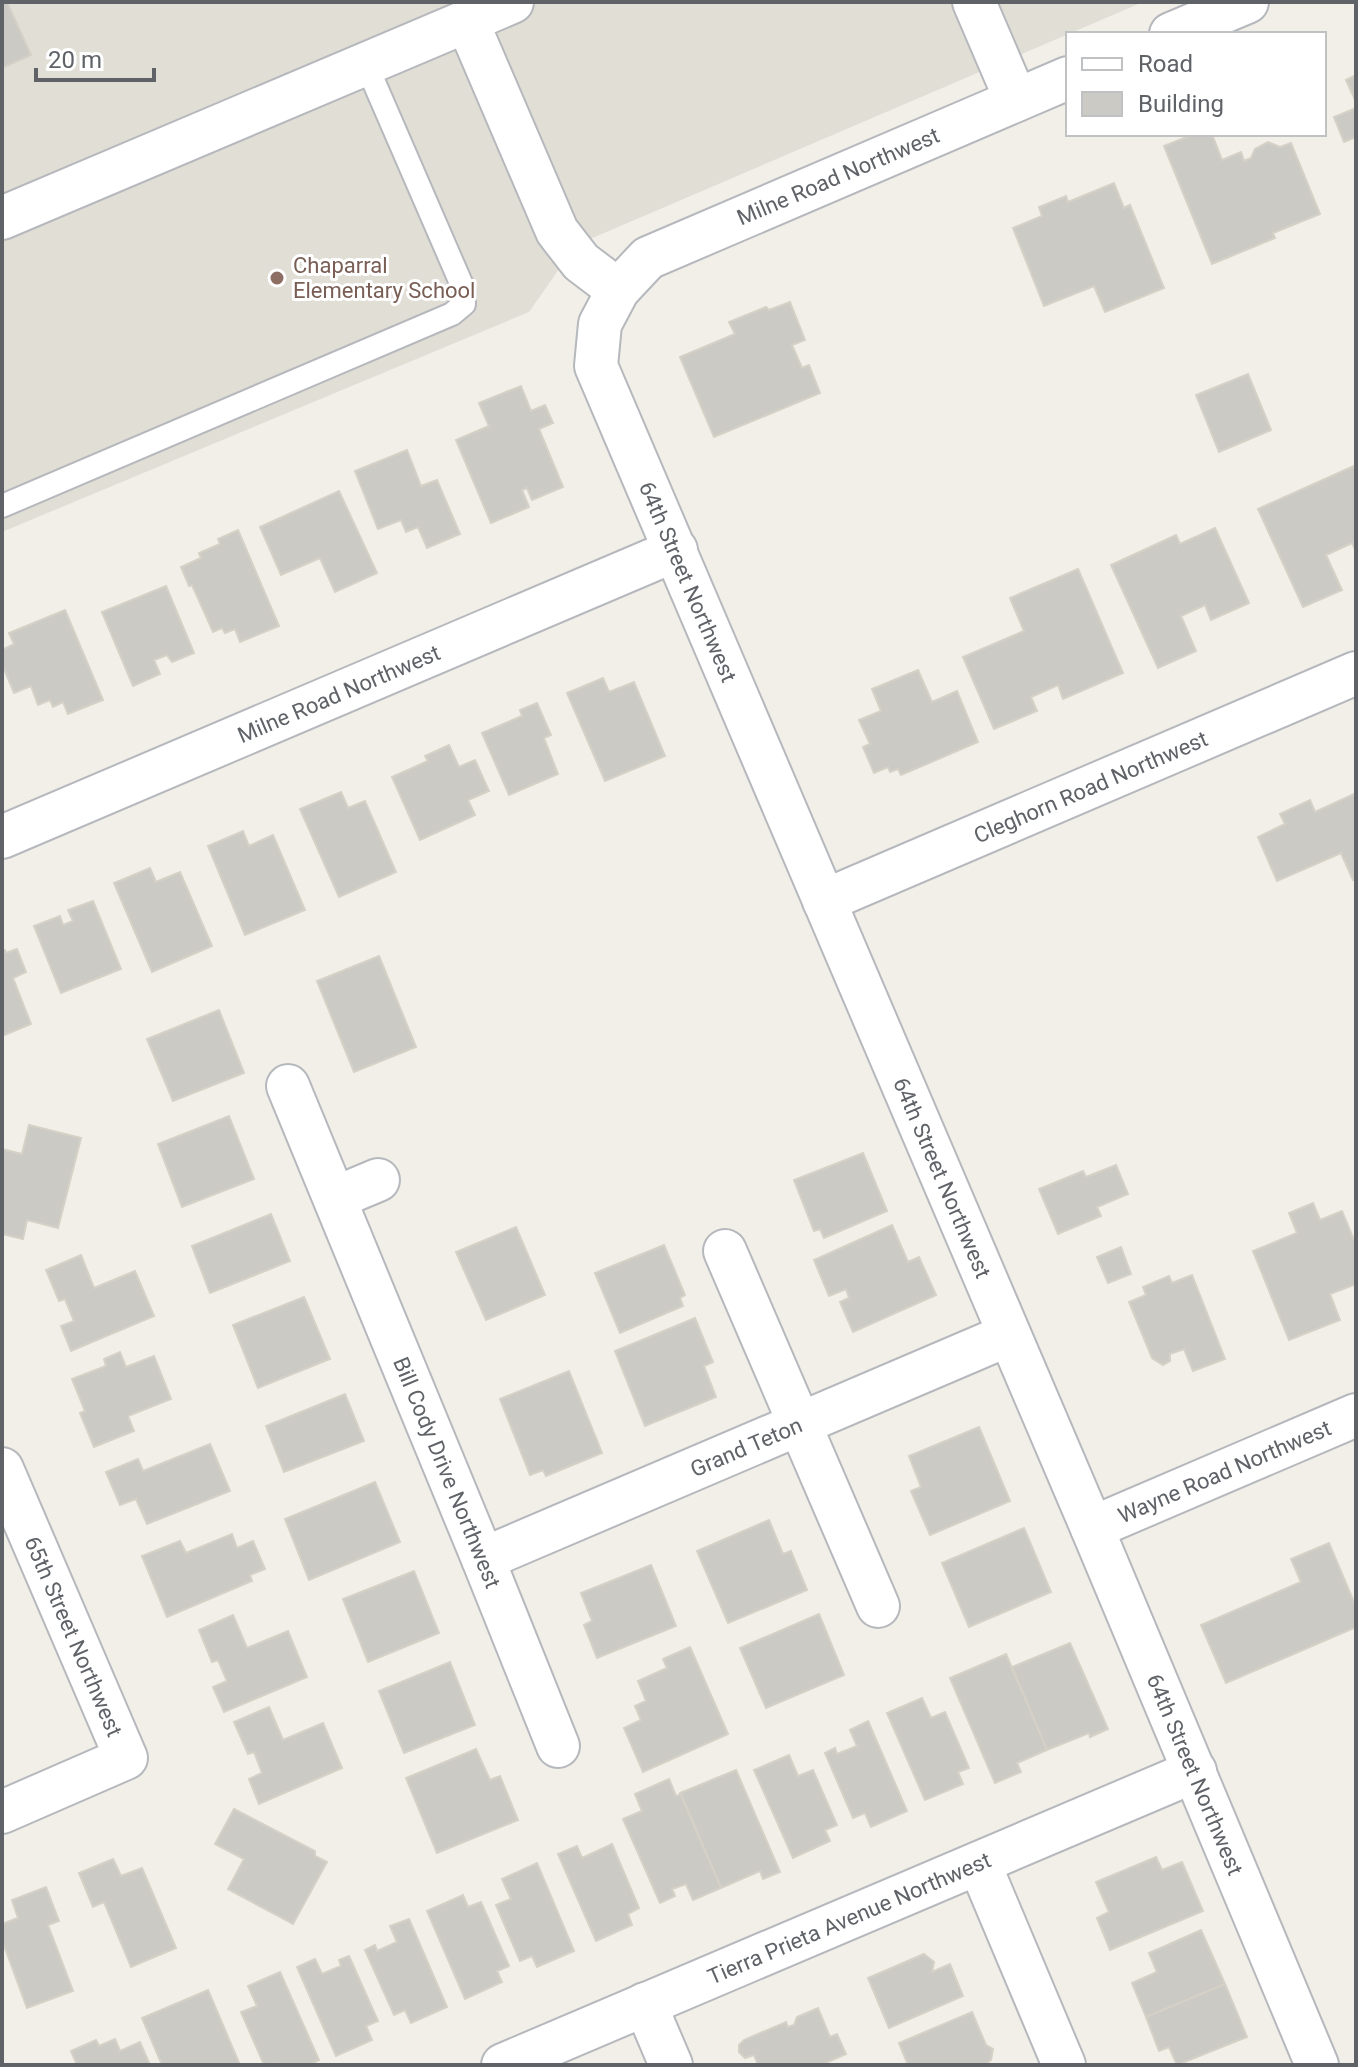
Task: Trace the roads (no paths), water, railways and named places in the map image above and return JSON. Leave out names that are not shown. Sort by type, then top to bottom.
[{"type":"street","points":[[2,218],[512,2]]},
{"type":"street","points":[[974,2],[1016,100]]},
{"type":"street","points":[[1176,32],[1247,2]]},
{"type":"street","points":[[467,21],[557,231],[581,262],[618,290]]},
{"type":"street","name":"Milne Road Northwest","points":[[618,290],[648,258],[1066,79]]},
{"type":"street","name":"64th Street Northwest","points":[[618,290],[600,324],[596,366],[1092,1528],[1317,2065]]},
{"type":"street","name":"Milne Road Northwest","points":[[2,837],[676,550]]},
{"type":"street","name":"Cleghorn Road Northwest","points":[[824,901],[1356,673]]},
{"type":"street","name":"Bill Cody Drive Northwest","points":[[288,1086],[558,1746]]},
{"type":"street","points":[[335,1198],[378,1180]]},
{"type":"street","points":[[725,1251],[878,1606]]},
{"type":"street","name":"Grand Teton","points":[[483,1559],[1008,1335]]},
{"type":"street","name":"Wayne Road Northwest","points":[[1092,1528],[1356,1415]]},
{"type":"street","name":"65th Street Northwest","points":[[2,1469],[126,1758],[2,1812]]},
{"type":"street","name":"Tierra Prieta Avenue Northwest","points":[[503,2065],[1195,1771]]},
{"type":"street","points":[[979,1863],[1064,2065]]},
{"type":"street","points":[[645,2004],[671,2065]]},
{"type":"lane","points":[[2,506],[452,314],[464,304],[464,290],[366,64]]},
{"type":"place","name":"Chaparral Elementary School","points":[[277,278]]}]
